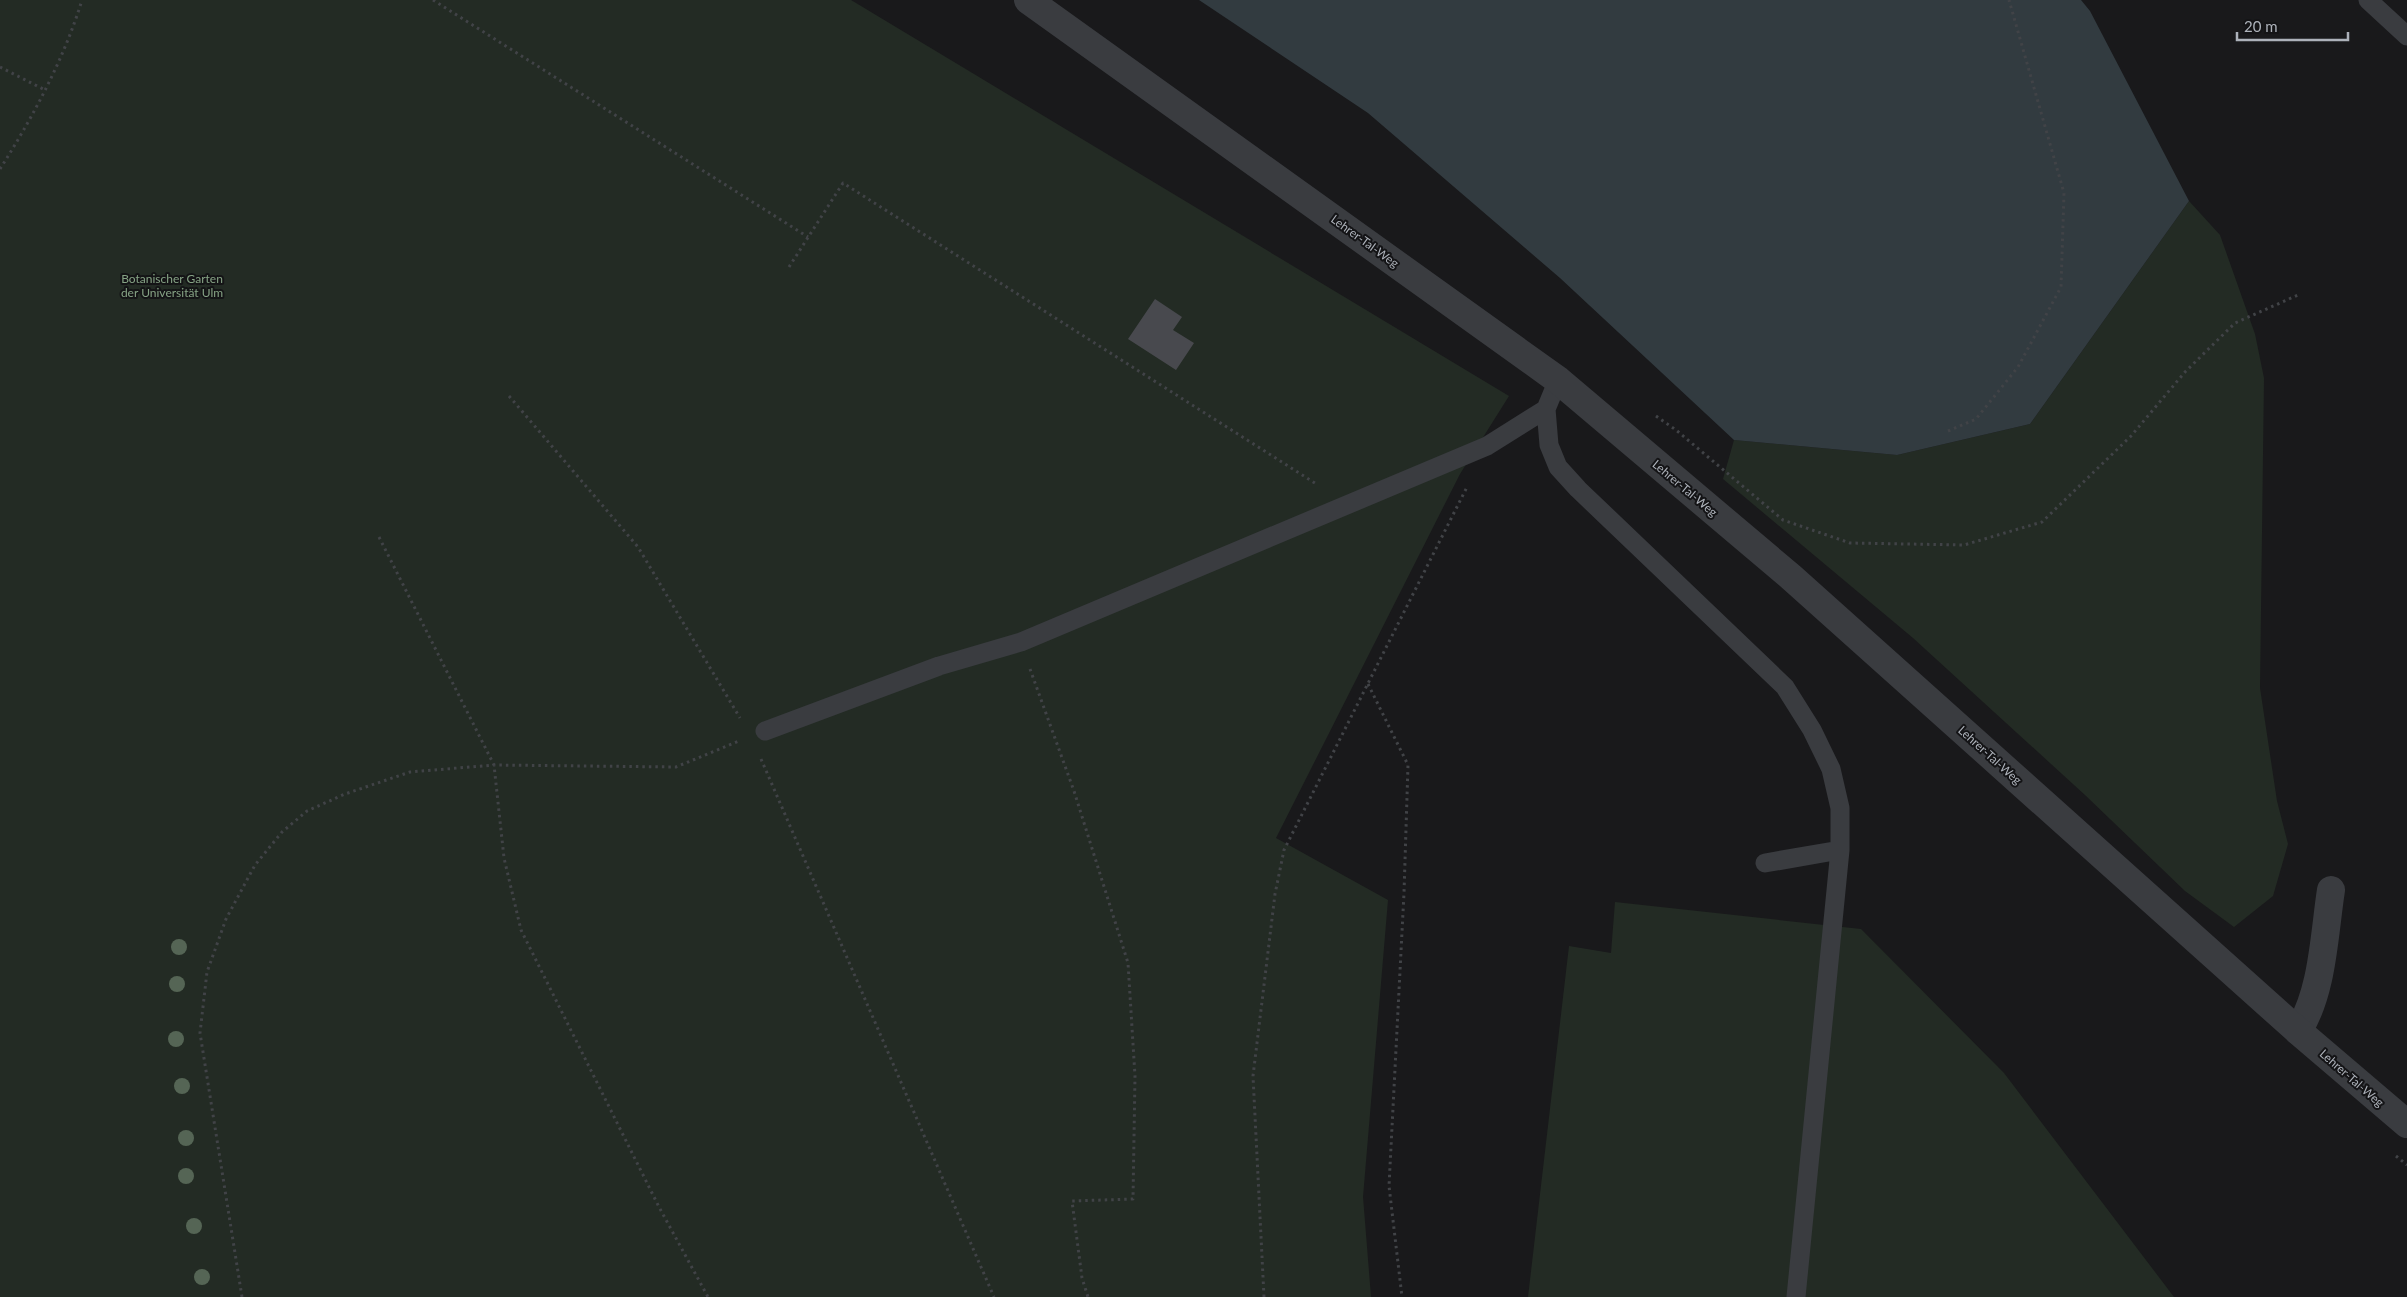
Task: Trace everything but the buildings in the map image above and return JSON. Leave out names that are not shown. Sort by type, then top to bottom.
[{"type":"street","name":"Lehrer-Tal-Weg","points":[[1028,0],[1558,380],[1791,577],[2298,1031],[2407,1124]]},
{"type":"street","points":[[2298,1031],[2306,1019],[2318,974],[2331,890]]},
{"type":"lane","points":[[2368,0],[2407,36]]},
{"type":"lane","points":[[1558,380],[1546,409],[1549,445],[1558,467],[1578,489],[1785,687],[1812,730],[1831,770],[1840,808],[1840,850],[1796,1297]]},
{"type":"lane","points":[[758,734],[940,666],[1020,642],[1487,446],[1546,409]]},
{"type":"lane","points":[[1765,863],[1840,850]]},
{"type":"path","points":[[0,169],[45,90],[76,20],[82,0]]},
{"type":"path","points":[[433,0],[808,237]]},
{"type":"path","points":[[1948,431],[1976,419],[2018,367],[2061,287],[2064,193],[2008,0]]},
{"type":"path","points":[[0,67],[45,90]]},
{"type":"path","points":[[789,268],[843,184],[1348,504]]},
{"type":"path","points":[[1653,414],[1676,430],[1782,520],[1850,543],[1964,545],[2042,522],[2131,436],[2185,372],[2235,323],[2298,295]]},
{"type":"path","points":[[509,396],[638,547],[758,734],[994,1297]]},
{"type":"path","points":[[1264,1297],[1253,1076],[1275,894],[1284,850],[1487,446]]},
{"type":"path","points":[[379,538],[494,765],[504,858],[522,930],[658,1207],[708,1297]]},
{"type":"path","points":[[1020,642],[1074,791],[1128,963],[1135,1076],[1133,1199],[1072,1201],[1082,1278],[1088,1297]]},
{"type":"path","points":[[1368,684],[1408,765],[1404,893],[1389,1186],[1402,1297]]},
{"type":"path","points":[[242,1297],[200,1033],[207,972],[226,919],[255,865],[282,832],[307,811],[345,794],[410,772],[494,765],[676,767],[758,734]]},
{"type":"green space","name":"Botanischer Garten der Universität Ulm","points":[[0,0],[851,0],[1509,396],[1460,474],[1276,838],[1388,900],[1363,1197],[1371,1297],[0,1297]]},
{"type":"green space","points":[[2189,201],[2220,235],[2255,334],[2264,378],[2260,688],[2277,801],[2288,844],[2273,896],[2234,927],[2185,891],[2085,795],[1913,638],[1723,479],[1734,440],[1897,455],[2030,424]]},
{"type":"green space","points":[[1615,902],[1861,929],[2004,1073],[2174,1297],[1528,1297],[1569,946],[1611,953]]},
{"type":"shaded area","points":[[1199,0],[2081,0],[2090,11],[2189,201],[2030,424],[1897,455],[1734,440],[1560,278],[1368,113]]}]
